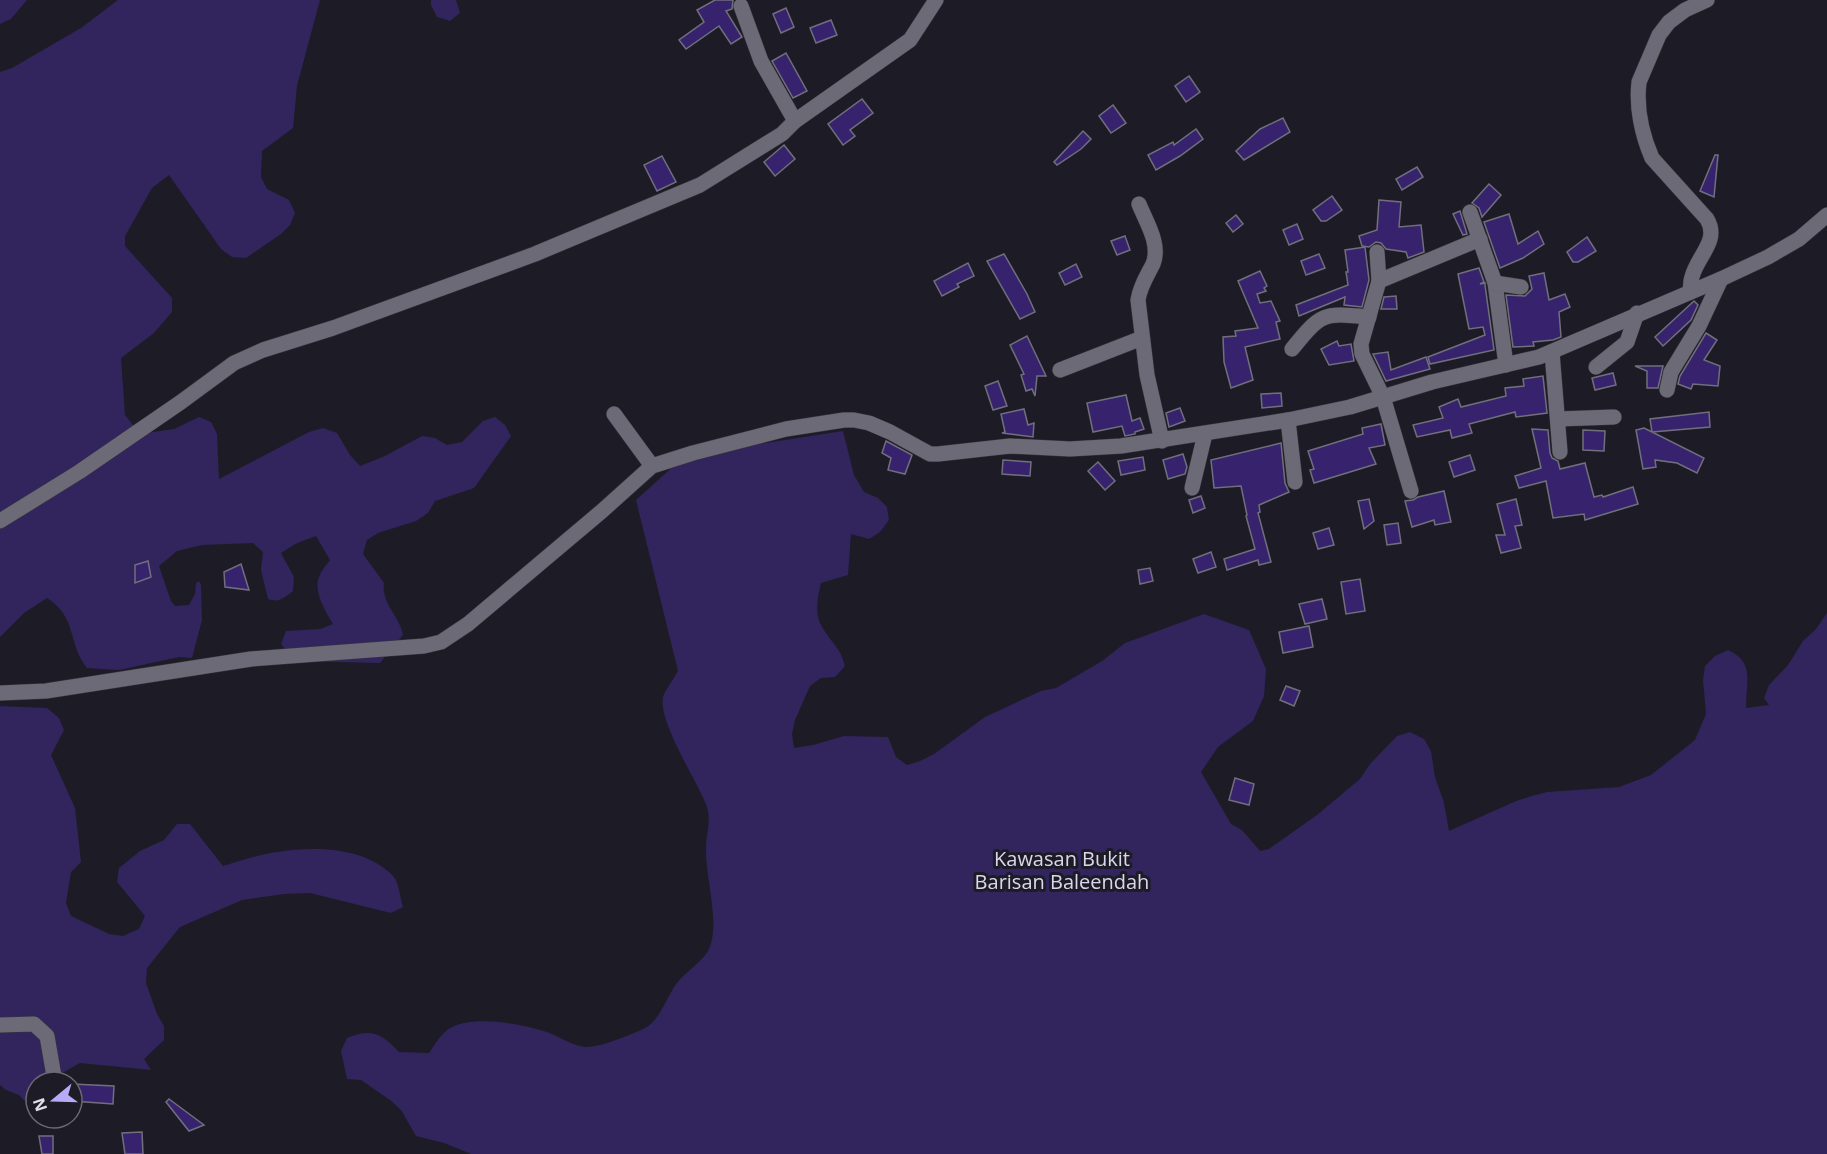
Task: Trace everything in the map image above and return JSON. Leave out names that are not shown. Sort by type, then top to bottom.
[{"type":"street","points":[[0,520],[88,466],[182,402],[234,363],[263,350],[333,328],[535,254],[700,185],[782,135],[795,121],[910,40],[936,0]]},
{"type":"street","points":[[1690,292],[1692,275],[1711,239],[1711,229],[1707,219],[1652,158],[1638,102],[1638,92],[1639,82],[1664,29],[1676,16],[1707,0]]},
{"type":"street","points":[[741,6],[761,61],[795,121]]},
{"type":"street","points":[[1139,204],[1156,247],[1154,262],[1139,291],[1138,300],[1147,375],[1162,441]]},
{"type":"street","points":[[1470,212],[1495,283],[1506,365]]},
{"type":"street","points":[[0,693],[46,691],[251,659],[424,646],[441,642],[493,604],[652,466],[786,429],[854,420],[869,423],[935,454],[1010,446],[1071,449],[1162,441],[1350,407],[1432,382],[1552,352],[1768,257],[1799,239],[1827,214]]},
{"type":"street","points":[[1379,281],[1480,239]]},
{"type":"street","points":[[1377,252],[1379,281],[1361,351],[1383,397],[1411,491]]},
{"type":"street","points":[[1667,390],[1671,372],[1699,327],[1721,279]]},
{"type":"street","points":[[1495,283],[1521,287]]},
{"type":"street","points":[[1596,367],[1628,342],[1637,313]]},
{"type":"street","points":[[1292,349],[1312,323],[1330,315],[1369,317]]},
{"type":"street","points":[[1060,370],[1142,338]]},
{"type":"street","points":[[1552,352],[1560,452]]},
{"type":"street","points":[[614,414],[652,466]]},
{"type":"street","points":[[1557,419],[1614,417]]},
{"type":"street","points":[[1288,420],[1295,482]]},
{"type":"street","points":[[1192,488],[1205,434]]},
{"type":"street","points":[[0,1025],[34,1024],[44,1032],[49,1041],[53,1070]]},
{"type":"green space","points":[[0,0],[27,0],[11,19],[0,24]]},
{"type":"green space","points":[[118,0],[320,0],[297,86],[293,128],[262,151],[261,177],[267,189],[289,200],[295,213],[290,225],[281,234],[246,258],[232,257],[221,249],[169,175],[152,188],[125,236],[125,246],[172,298],[172,312],[154,333],[121,358],[125,415],[140,434],[174,429],[199,417],[211,422],[217,434],[219,479],[309,432],[323,428],[337,433],[350,455],[360,466],[385,456],[422,436],[435,438],[447,445],[462,442],[483,421],[495,417],[505,425],[511,436],[474,488],[435,501],[428,513],[416,521],[378,533],[367,540],[363,554],[384,583],[385,597],[403,635],[380,663],[295,661],[281,644],[286,631],[320,629],[333,624],[321,602],[318,589],[320,575],[330,560],[316,536],[297,543],[281,553],[294,577],[293,591],[278,600],[268,599],[261,570],[263,552],[253,543],[202,545],[177,551],[159,566],[171,601],[175,606],[189,605],[195,594],[196,583],[199,581],[201,585],[202,620],[192,658],[179,657],[119,670],[87,668],[81,659],[64,614],[47,598],[24,613],[0,637],[0,72],[12,68],[81,28]]},
{"type":"green space","points":[[431,0],[456,0],[460,13],[450,21],[437,17]]},
{"type":"green space","name":"Kawasan Bukit Barisan Baleendah","points":[[843,431],[854,475],[864,492],[878,498],[887,507],[889,520],[880,532],[869,539],[851,534],[848,575],[821,583],[817,604],[819,620],[824,631],[838,649],[845,666],[835,677],[821,678],[810,686],[795,720],[792,734],[794,748],[844,736],[888,737],[896,757],[907,765],[920,761],[934,754],[985,717],[1041,691],[1056,688],[1102,661],[1125,643],[1204,614],[1249,630],[1266,669],[1264,696],[1253,721],[1218,747],[1201,772],[1231,824],[1242,830],[1260,851],[1269,849],[1317,815],[1360,779],[1370,764],[1397,736],[1410,732],[1424,739],[1431,751],[1435,777],[1444,803],[1449,831],[1532,796],[1547,792],[1619,787],[1651,775],[1695,740],[1706,714],[1703,680],[1705,666],[1715,656],[1728,650],[1742,660],[1747,674],[1746,708],[1769,705],[1764,698],[1769,685],[1788,665],[1803,641],[1816,629],[1827,613],[1827,1154],[471,1154],[444,1143],[416,1136],[401,1110],[390,1100],[361,1080],[347,1079],[341,1051],[347,1038],[363,1033],[376,1034],[387,1040],[399,1052],[429,1053],[446,1031],[467,1022],[481,1021],[510,1023],[537,1029],[585,1047],[602,1045],[635,1033],[651,1024],[677,983],[708,951],[712,941],[713,916],[706,852],[708,813],[665,718],[664,694],[678,671],[636,500],[677,463],[759,444]]},
{"type":"green space","points":[[0,706],[47,708],[59,718],[64,730],[51,755],[75,808],[81,862],[71,872],[66,903],[71,916],[109,934],[123,936],[139,929],[145,916],[117,882],[119,868],[140,851],[164,840],[177,824],[190,824],[223,866],[264,854],[323,849],[369,859],[382,866],[395,879],[403,907],[391,913],[310,893],[284,894],[242,900],[180,927],[147,968],[146,983],[157,1014],[164,1026],[164,1040],[144,1059],[151,1070],[80,1063],[67,1070],[24,1070],[24,1100],[0,1085]]},
{"type":"building","points":[[715,0],[733,0],[732,9],[726,11],[742,37],[731,44],[719,26],[686,49],[679,40],[704,22],[697,10]]},
{"type":"building","points":[[786,8],[794,27],[781,33],[773,14]]},
{"type":"building","points":[[831,20],[837,35],[816,43],[810,28]]},
{"type":"building","points":[[786,53],[807,91],[793,98],[772,61]]},
{"type":"building","points":[[1189,76],[1200,92],[1186,102],[1175,86]]},
{"type":"building","points":[[862,99],[873,113],[850,130],[855,136],[843,145],[828,124]]},
{"type":"building","points":[[1113,105],[1126,123],[1111,133],[1099,116]]},
{"type":"building","points":[[1283,118],[1290,132],[1244,160],[1236,151],[1260,129]]},
{"type":"building","points":[[1196,129],[1203,139],[1156,170],[1148,155],[1173,142],[1174,145]]},
{"type":"building","points":[[1083,131],[1091,139],[1081,149],[1057,165],[1054,162]]},
{"type":"building","points":[[784,145],[795,159],[775,176],[764,162]]},
{"type":"building","points":[[1715,155],[1718,155],[1714,197],[1700,191]]},
{"type":"building","points":[[662,156],[676,182],[657,191],[644,165]]},
{"type":"building","points":[[1417,167],[1423,177],[1402,190],[1396,179]]},
{"type":"building","points":[[1489,184],[1501,195],[1482,217],[1479,208],[1472,203]]},
{"type":"building","points":[[1332,196],[1342,210],[1326,221],[1321,221],[1313,210]]},
{"type":"building","points":[[1379,200],[1401,202],[1399,227],[1421,225],[1424,252],[1408,258],[1406,252],[1386,249],[1381,243],[1376,242],[1369,247],[1362,246],[1359,236],[1377,230]]},
{"type":"building","points":[[1460,211],[1467,234],[1463,235],[1453,214]]},
{"type":"building","points":[[1509,214],[1518,244],[1538,231],[1544,244],[1523,258],[1500,268],[1484,222]]},
{"type":"building","points":[[1236,215],[1243,224],[1233,232],[1226,223]]},
{"type":"building","points":[[1297,224],[1303,239],[1289,245],[1283,230]]},
{"type":"building","points":[[1125,236],[1130,250],[1117,255],[1111,241]]},
{"type":"building","points":[[1587,237],[1596,251],[1578,262],[1573,262],[1567,252]]},
{"type":"building","points":[[1365,247],[1369,280],[1362,307],[1344,305],[1345,297],[1299,316],[1296,305],[1348,285],[1345,250]]},
{"type":"building","points":[[1004,254],[1035,312],[1020,319],[987,261]]},
{"type":"building","points":[[1319,254],[1325,268],[1306,275],[1301,261]]},
{"type":"building","points":[[968,263],[974,276],[957,284],[959,287],[942,296],[934,281]]},
{"type":"building","points":[[1076,264],[1082,277],[1065,285],[1059,273]]},
{"type":"building","points":[[1479,268],[1484,282],[1480,284],[1485,283],[1494,350],[1430,364],[1428,357],[1485,335],[1483,327],[1469,329],[1458,274]]},
{"type":"building","points":[[1260,271],[1267,286],[1264,288],[1266,291],[1257,294],[1260,303],[1271,301],[1280,321],[1276,322],[1280,339],[1245,347],[1253,380],[1231,388],[1224,362],[1223,337],[1236,336],[1235,331],[1258,328],[1238,281]]},
{"type":"building","points":[[1544,273],[1549,300],[1565,294],[1570,307],[1559,312],[1561,337],[1533,342],[1534,346],[1513,347],[1506,295],[1525,296],[1532,289],[1529,276]]},
{"type":"building","points":[[1396,296],[1397,309],[1381,309],[1384,297]]},
{"type":"building","points":[[1694,301],[1698,305],[1691,320],[1663,346],[1655,337]]},
{"type":"building","points":[[1706,333],[1717,340],[1704,360],[1720,366],[1718,386],[1693,384],[1691,389],[1678,384],[1680,376]]},
{"type":"building","points":[[1027,336],[1046,376],[1037,376],[1035,396],[1032,389],[1026,391],[1021,375],[1024,374],[1010,345]]},
{"type":"building","points":[[1337,341],[1339,346],[1351,344],[1354,361],[1329,365],[1321,349]]},
{"type":"building","points":[[1388,352],[1391,370],[1426,357],[1430,369],[1386,381],[1373,354]]},
{"type":"building","points":[[1635,366],[1663,366],[1658,388],[1647,388],[1647,371]]},
{"type":"building","points":[[1613,373],[1616,385],[1595,390],[1592,378]]},
{"type":"building","points":[[1543,376],[1547,413],[1516,417],[1515,412],[1469,424],[1472,433],[1452,438],[1450,430],[1417,437],[1413,425],[1443,418],[1439,407],[1458,399],[1461,407],[1506,396],[1505,388],[1524,386],[1523,379]]},
{"type":"building","points":[[998,381],[1007,406],[993,410],[985,386]]},
{"type":"building","points":[[1281,393],[1282,406],[1262,408],[1261,394]]},
{"type":"building","points":[[1126,395],[1132,421],[1140,418],[1144,429],[1125,436],[1122,426],[1093,432],[1087,403]]},
{"type":"building","points":[[1180,408],[1185,421],[1169,427],[1166,413]]},
{"type":"building","points":[[1024,409],[1028,425],[1034,423],[1033,437],[1002,433],[1005,432],[1001,414]]},
{"type":"building","points":[[1709,412],[1710,427],[1652,432],[1650,419]]},
{"type":"building","points":[[1381,424],[1385,445],[1369,448],[1376,464],[1314,483],[1310,470],[1314,469],[1308,451],[1363,434],[1362,428]]},
{"type":"building","points":[[1644,428],[1704,458],[1697,473],[1677,463],[1655,460],[1656,467],[1643,469],[1636,430]]},
{"type":"building","points":[[1532,429],[1548,430],[1550,453],[1552,458],[1558,461],[1560,469],[1585,463],[1594,497],[1602,495],[1603,497],[1633,487],[1638,504],[1585,520],[1584,514],[1553,518],[1546,481],[1519,488],[1515,476],[1541,468]]},
{"type":"building","points":[[1583,430],[1605,431],[1604,451],[1583,450]]},
{"type":"building","points":[[886,441],[912,455],[905,474],[888,470],[891,458],[882,453]]},
{"type":"building","points":[[1281,443],[1285,483],[1289,492],[1259,505],[1260,512],[1258,513],[1271,562],[1259,565],[1258,560],[1227,570],[1224,559],[1255,549],[1241,486],[1214,488],[1211,460]]},
{"type":"building","points":[[1183,454],[1187,467],[1185,474],[1168,479],[1163,460]]},
{"type":"building","points":[[1470,455],[1475,470],[1454,477],[1449,462]]},
{"type":"building","points":[[1143,457],[1145,470],[1121,475],[1118,461]]},
{"type":"building","points":[[1003,460],[1031,462],[1030,476],[1002,474]]},
{"type":"building","points":[[1098,462],[1115,481],[1105,490],[1088,471]]},
{"type":"building","points":[[1444,491],[1451,522],[1435,525],[1434,520],[1412,527],[1405,501]]},
{"type":"building","points":[[1201,496],[1205,508],[1193,513],[1189,500]]},
{"type":"building","points":[[1369,499],[1374,521],[1364,529],[1358,501]]},
{"type":"building","points":[[1516,499],[1522,525],[1515,526],[1521,548],[1501,553],[1496,535],[1505,535],[1497,504]]},
{"type":"building","points":[[1398,523],[1401,543],[1387,545],[1384,525]]},
{"type":"building","points":[[1329,528],[1334,545],[1318,549],[1313,533]]},
{"type":"building","points":[[1211,552],[1216,567],[1198,573],[1193,559]]},
{"type":"building","points":[[148,561],[151,577],[135,583],[135,565]]},
{"type":"building","points":[[241,564],[249,590],[225,587],[224,572]]},
{"type":"building","points":[[1150,568],[1153,581],[1140,584],[1138,570]]},
{"type":"building","points":[[1360,579],[1365,611],[1346,614],[1341,582]]},
{"type":"building","points":[[1322,599],[1327,619],[1305,624],[1299,604]]},
{"type":"building","points":[[1309,626],[1313,647],[1283,653],[1279,632]]},
{"type":"building","points":[[1286,686],[1300,691],[1294,706],[1280,700]]},
{"type":"building","points":[[1235,778],[1254,784],[1249,805],[1229,800]]},
{"type":"building","points":[[84,1085],[114,1086],[113,1104],[84,1102]]},
{"type":"building","points":[[169,1099],[204,1125],[189,1131],[166,1102]]},
{"type":"building","points":[[142,1132],[143,1154],[125,1154],[122,1133]]},
{"type":"building","points":[[39,1136],[53,1136],[53,1154],[42,1154]]}]
